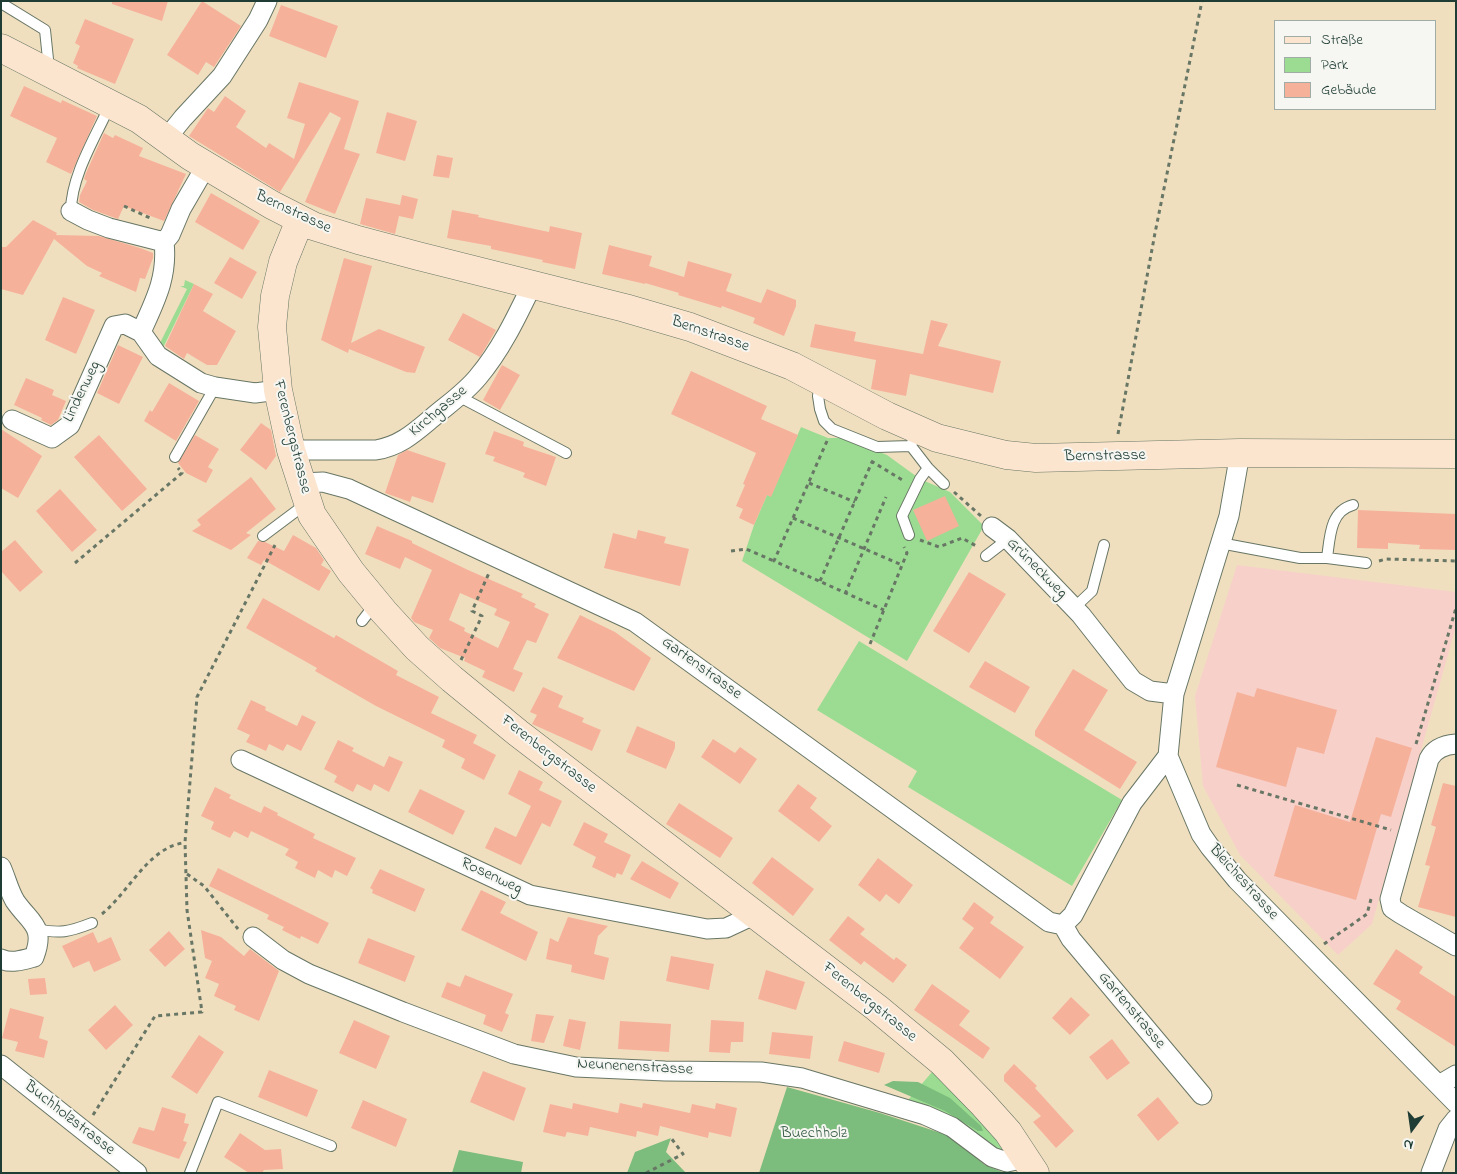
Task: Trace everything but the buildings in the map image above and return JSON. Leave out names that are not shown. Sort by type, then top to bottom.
[{"type":"main road","name":"Bernstrasse","points":[[1,48],[139,119],[206,166],[300,220],[358,240],[532,284],[690,327],[792,366],[886,416],[914,438],[947,441],[1006,455],[1036,458],[1240,453],[1456,454]]},
{"type":"main road","name":"Ferenbergstrasse","points":[[300,220],[283,262],[275,296],[272,335],[278,390],[291,450],[312,515],[351,572],[369,611],[417,648],[518,733],[756,914],[877,1008],[942,1062],[1008,1132],[1030,1165]]},
{"type":"street","points":[[166,139],[222,76],[258,20],[266,1]]},
{"type":"street","points":[[206,166],[181,209],[170,235],[164,242],[166,259],[161,284],[141,332],[158,356],[201,383],[256,393],[278,390]]},
{"type":"street","points":[[70,210],[88,220],[109,228],[164,242]]},
{"type":"street","name":"Kirchgasse","points":[[291,450],[338,451],[388,448],[407,439],[478,378],[489,364],[513,324],[532,284]]},
{"type":"street","name":"Lindenweg","points":[[12,420],[52,438],[70,425],[114,326],[125,324],[141,332]]},
{"type":"street","name":"Bleichestrasse","points":[[1240,453],[1231,504],[1174,694],[1168,756],[1194,819],[1210,848],[1237,880],[1456,1104]]},
{"type":"street","name":"Gartenstrasse","points":[[305,493],[323,482],[349,489],[635,622],[1049,922],[1063,925],[1071,939],[1202,1095]]},
{"type":"street","name":"Grüneckweg","points":[[992,527],[1008,539],[1074,608],[1133,681],[1150,691],[1174,694]]},
{"type":"street","points":[[1456,744],[1442,747],[1433,752],[1429,759],[1390,900],[1392,908],[1456,946]]},
{"type":"street","points":[[1063,925],[1073,915],[1081,902],[1132,803],[1168,756]]},
{"type":"street","name":"Rosenweg","points":[[241,760],[530,896],[707,929],[726,928],[756,914]]},
{"type":"street","points":[[1,868],[15,900],[34,923],[39,943],[34,957],[6,962],[1,959]]},
{"type":"street","name":"Neunenenstrasse","points":[[253,937],[283,960],[309,974],[514,1054],[576,1067],[665,1071],[761,1072],[802,1078],[925,1115],[952,1127],[992,1156],[1007,1162],[1030,1165]]},
{"type":"street","name":"Buchholzstrasse","points":[[1,1065],[137,1173]]},
{"type":"street","points":[[1439,1085],[1456,1075]]},
{"type":"street","points":[[1431,1173],[1448,1129],[1456,1119]]},
{"type":"lane","points":[[1,3],[45,30],[49,73]]},
{"type":"lane","points":[[70,210],[72,192],[77,177],[111,104]]},
{"type":"lane","points":[[820,381],[818,396],[820,409],[824,421],[832,429],[877,447],[914,438],[928,468],[944,484]]},
{"type":"lane","points":[[175,457],[215,387]]},
{"type":"lane","points":[[458,396],[566,453]]},
{"type":"lane","points":[[909,535],[902,516],[920,478],[928,468]]},
{"type":"lane","points":[[263,536],[305,493]]},
{"type":"lane","points":[[1327,558],[1334,521],[1339,512],[1353,505]]},
{"type":"lane","points":[[988,555],[1008,539]]},
{"type":"lane","points":[[1220,543],[1300,558],[1327,558],[1366,563]]},
{"type":"lane","points":[[1074,608],[1092,591],[1104,544]]},
{"type":"lane","points":[[36,929],[52,932],[71,932],[92,923]]},
{"type":"lane","points":[[190,1173],[218,1102],[331,1146]]},
{"type":"path","points":[[1115,457],[1121,414],[1155,234],[1202,1]]},
{"type":"path","points":[[124,206],[152,219]]},
{"type":"path","points":[[774,561],[832,429]]},
{"type":"path","points":[[75,563],[182,473],[174,463],[175,457]]},
{"type":"path","points":[[863,458],[915,488]]},
{"type":"path","points":[[820,581],[872,462]]},
{"type":"path","points":[[809,483],[855,502]]},
{"type":"path","name":"Grüneckweg","points":[[944,484],[962,497],[992,527]]},
{"type":"path","points":[[845,594],[886,497]]},
{"type":"path","points":[[793,518],[902,564]]},
{"type":"path","points":[[870,644],[907,553],[901,541],[909,535],[939,547],[962,538],[988,555]]},
{"type":"path","points":[[83,1130],[155,1016],[202,1012],[187,910],[185,842],[197,697],[279,537]]},
{"type":"path","points":[[731,551],[746,549],[884,610]]},
{"type":"path","points":[[452,679],[482,616],[472,611],[497,557]]},
{"type":"path","points":[[1366,563],[1386,559],[1456,561]]},
{"type":"path","points":[[1416,747],[1456,608]]},
{"type":"path","points":[[1236,786],[1391,830]]},
{"type":"path","points":[[1389,840],[1394,821]]},
{"type":"path","points":[[92,923],[116,902],[142,869],[166,849],[185,842]]},
{"type":"path","points":[[186,873],[204,886],[240,933],[253,937]]},
{"type":"path","points":[[1314,958],[1324,943],[1367,914],[1373,895]]},
{"type":"path","points":[[646,1173],[683,1154],[671,1138]]},
{"type":"shaded area","points":[[1237,565],[1456,592],[1456,626],[1372,924],[1338,955],[1240,855],[1203,786],[1195,696]]},
{"type":"green space","points":[[185,280],[194,284],[161,352],[158,347],[187,289],[180,286],[184,286]]},
{"type":"green space","points":[[801,427],[828,438],[845,438],[887,455],[920,479],[950,492],[984,526],[907,661],[742,561],[754,525],[767,495],[771,496]]},
{"type":"green space","points":[[859,641],[1122,800],[1072,886],[908,787],[917,771],[817,710]]},
{"type":"green space","points":[[932,1072],[978,1118],[1008,1152],[1002,1153],[908,1100]]},
{"type":"green space","points":[[893,1081],[918,1082],[950,1098],[981,1126],[983,1131],[978,1131],[945,1111],[884,1085]]},
{"type":"green space","name":"Buechholz","points":[[787,1087],[880,1113],[950,1136],[985,1165],[1005,1173],[759,1173]]},
{"type":"green space","points":[[671,1138],[666,1152],[686,1173],[627,1173],[635,1152]]},
{"type":"green space","points":[[459,1150],[523,1162],[521,1173],[452,1173]]}]
